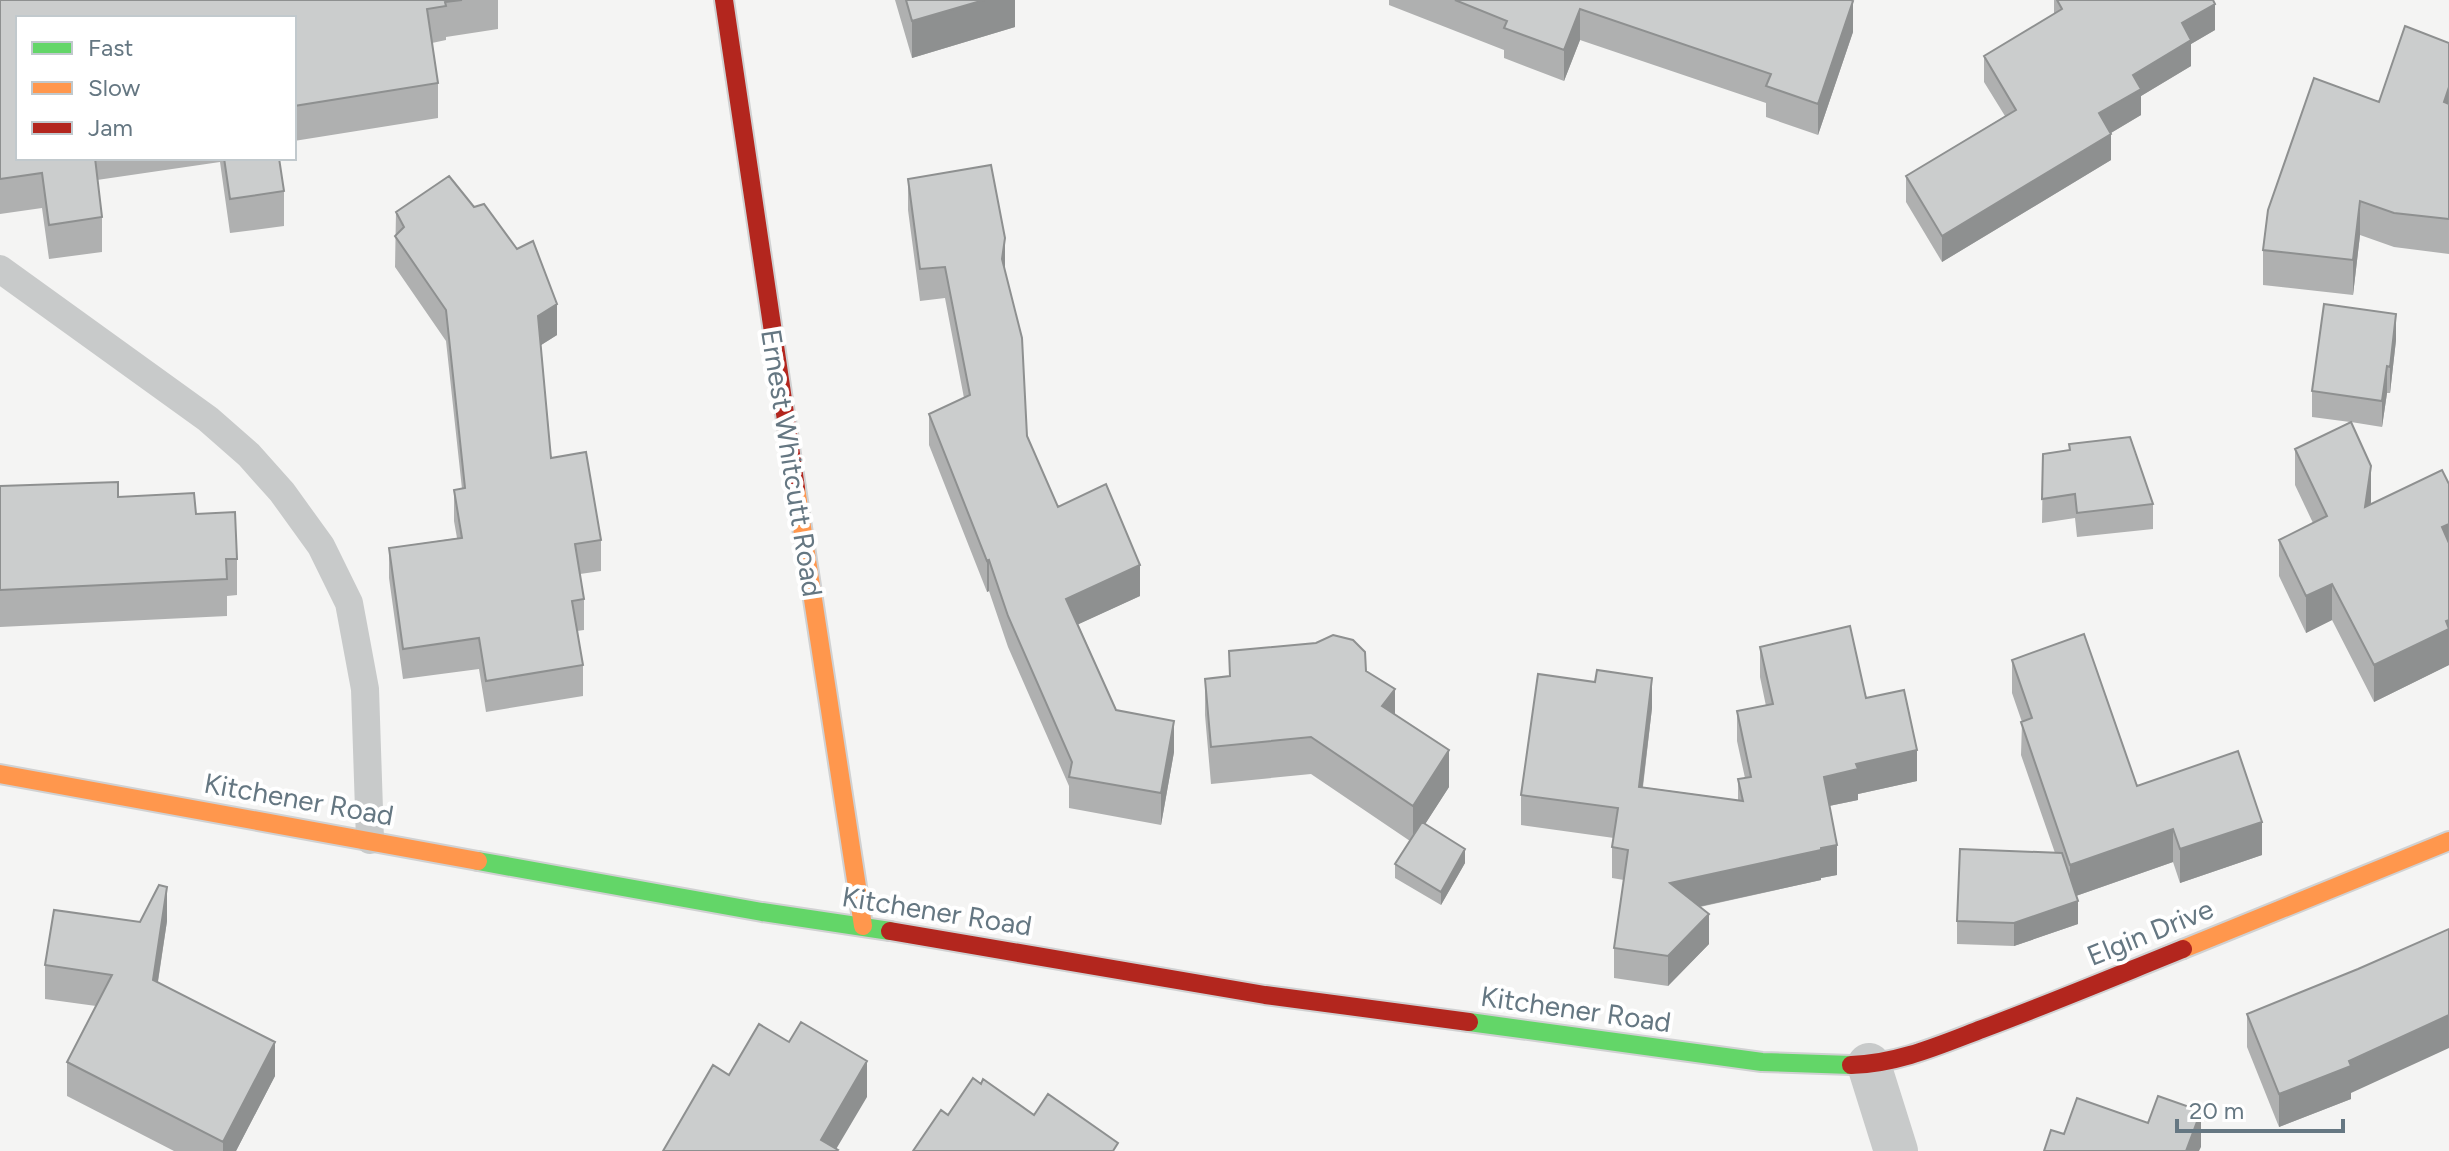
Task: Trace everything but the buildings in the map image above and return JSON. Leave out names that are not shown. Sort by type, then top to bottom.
[{"type":"street","name":"Ernest Whitcutt Road","points":[[724,0],[863,926]]},
{"type":"street","name":"Kitchener Road","points":[[0,774],[762,912],[863,926],[1280,997],[1762,1062],[1869,1065]]},
{"type":"street","name":"Elgin Drive","points":[[1869,1065],[1913,1055],[2025,1013],[2449,841]]},
{"type":"street","points":[[1869,1065],[1896,1151]]},
{"type":"lane","points":[[0,269],[208,419],[239,446],[282,492],[321,546],[349,603],[365,689],[370,840]]},
{"type":"traffic: fast","points":[[478,861],[762,912],[890,931]]},
{"type":"traffic: fast","points":[[1469,1022],[1762,1062],[1851,1065]]},
{"type":"traffic: slow","points":[[796,488],[863,926]]},
{"type":"traffic: slow","points":[[0,774],[478,861]]},
{"type":"traffic: slow","points":[[2183,949],[2449,841]]},
{"type":"traffic: jam","points":[[724,0],[796,488]]},
{"type":"traffic: jam","points":[[890,931],[1265,995],[1469,1022]]},
{"type":"traffic: jam","points":[[1851,1065],[1885,1061],[1934,1047],[2183,949]]}]
